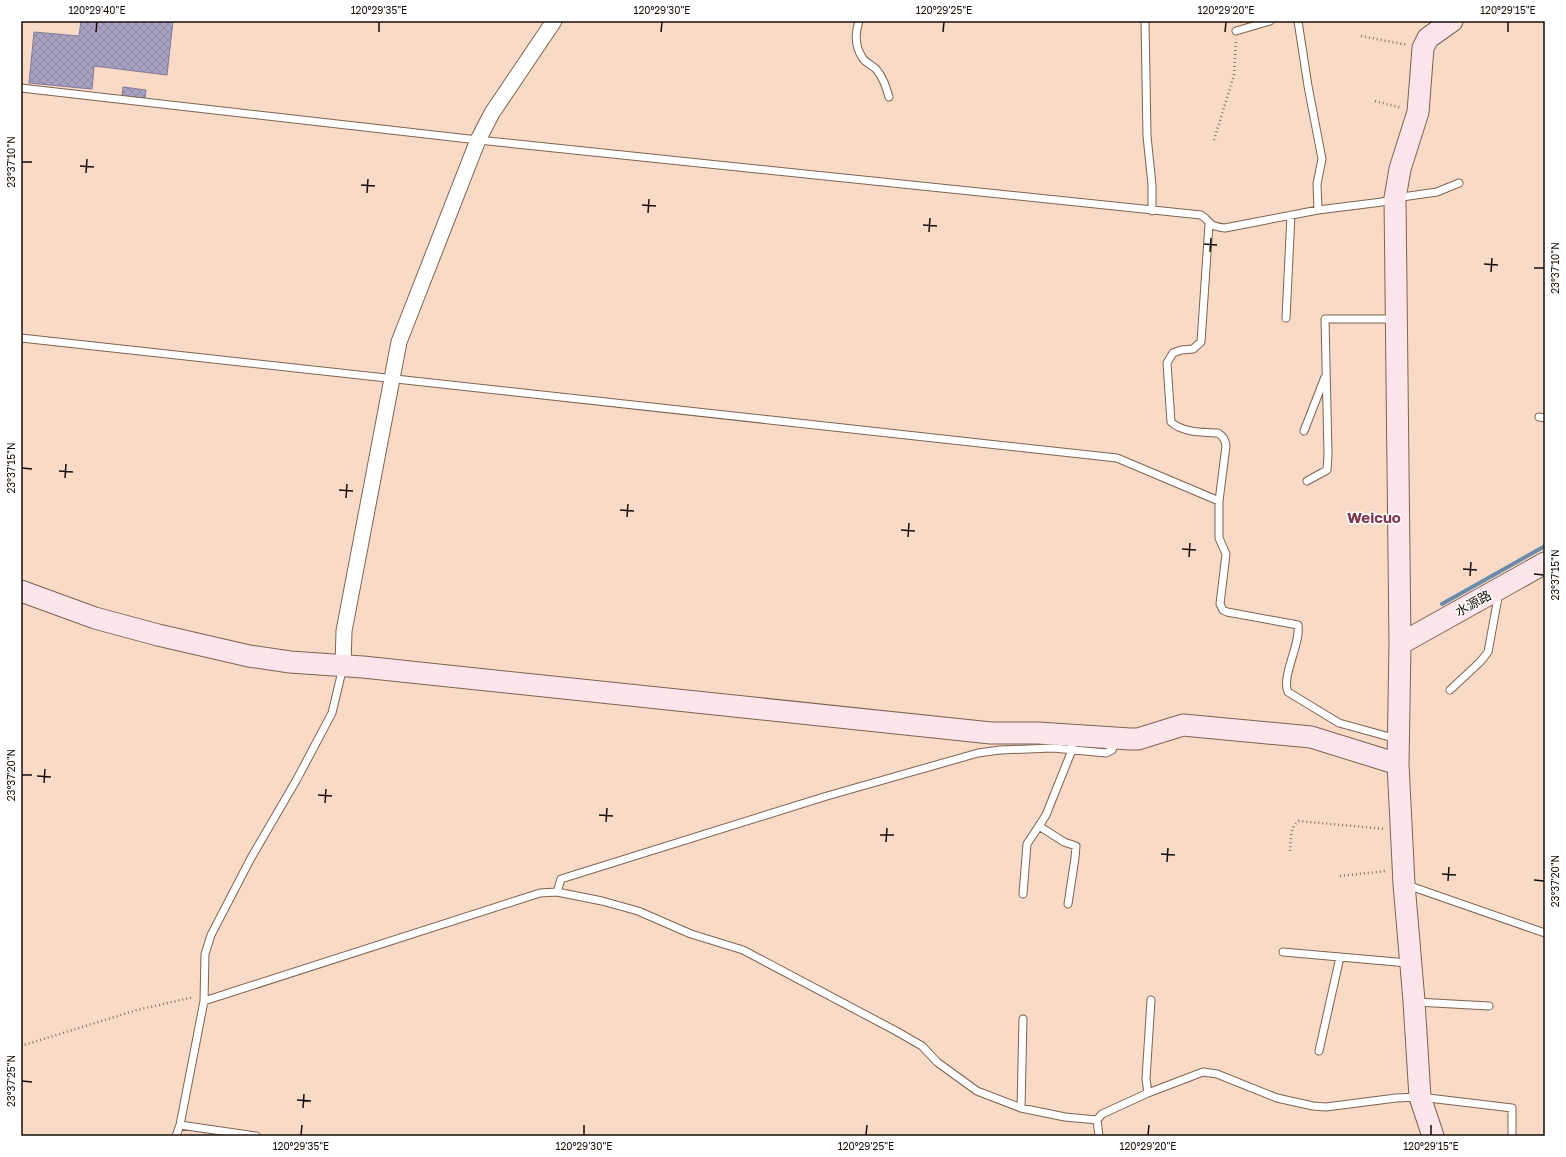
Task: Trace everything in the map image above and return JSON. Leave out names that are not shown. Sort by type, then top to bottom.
[{"type":"street","points":[[343,666],[344,631],[399,342],[478,140],[492,112],[554,21]]},
{"type":"street","points":[[1433,1136],[1420,1097],[1411,963],[1403,877],[1398,764],[1400,644],[1395,198],[1400,169],[1418,112],[1423,48],[1428,38],[1452,21]]},
{"type":"street","name":"水源路","points":[[1400,644],[1545,563]]},
{"type":"street","points":[[21,591],[95,618],[158,635],[249,656],[290,662],[371,668],[991,733],[1072,743],[1116,738],[1138,739],[1183,726],[1304,736],[1320,739],[1398,764]]},
{"type":"lane","points":[[859,21],[856,30],[856,39],[862,58],[876,70],[884,81],[889,97]]},
{"type":"lane","points":[[1145,21],[1146,136],[1152,185],[1152,211]]},
{"type":"lane","points":[[1236,31],[1270,21]]},
{"type":"lane","points":[[1298,21],[1308,86],[1322,159],[1317,184],[1318,210]]},
{"type":"lane","points":[[21,88],[478,140],[1201,215],[1210,224],[1225,228],[1318,210],[1382,202],[1395,198],[1437,192],[1459,183]]},
{"type":"lane","points":[[1286,318],[1291,215]]},
{"type":"lane","points":[[1210,224],[1201,342],[1193,349],[1181,350],[1173,353],[1168,363],[1171,422],[1177,428],[1218,434],[1223,436],[1225,441],[1226,446],[1219,501],[1219,538],[1226,554],[1220,604],[1223,610],[1228,612],[1298,625],[1298,634],[1286,683],[1288,692],[1339,723],[1398,739]]},
{"type":"lane","points":[[1307,481],[1327,470],[1328,454],[1325,319],[1396,319]]},
{"type":"lane","points":[[21,338],[392,377],[1117,458],[1219,501]]},
{"type":"lane","points":[[1304,431],[1326,373]]},
{"type":"lane","points":[[1450,690],[1480,662],[1488,652],[1500,588]]},
{"type":"lane","points":[[176,1136],[180,1125],[204,1001],[205,954],[211,935],[251,858],[297,779],[332,713],[343,666]]},
{"type":"lane","points":[[1023,894],[1027,844],[1046,815],[1072,743]]},
{"type":"lane","points":[[557,892],[561,879],[827,796],[978,753],[1000,750],[1053,748],[1072,743]]},
{"type":"lane","points":[[1039,826],[1064,842],[1076,846],[1068,904]]},
{"type":"lane","points":[[1403,877],[1545,933]]},
{"type":"lane","points":[[204,1001],[540,892],[557,892],[602,901],[638,911],[691,934],[743,950],[922,1046],[937,1062],[977,1091],[1021,1108],[1065,1117],[1097,1120]]},
{"type":"lane","points":[[1283,952],[1411,963]]},
{"type":"lane","points":[[1319,1051],[1340,957]]},
{"type":"lane","points":[[1148,1093],[1146,1079],[1151,1000]]},
{"type":"lane","points":[[1414,1002],[1488,1006]]},
{"type":"lane","points":[[1021,1108],[1023,1019]]},
{"type":"lane","points":[[1099,1136],[1097,1120],[1102,1114],[1148,1093],[1203,1072],[1216,1074],[1277,1098],[1313,1106],[1326,1107],[1396,1098],[1420,1097],[1512,1108],[1512,1136]]},
{"type":"lane","points":[[180,1125],[256,1136]]},
{"type":"path","points":[[1214,140],[1234,75],[1236,31]]},
{"type":"path","points":[[1361,36],[1423,48]]},
{"type":"path","points":[[1375,101],[1418,112]]},
{"type":"path","points":[[1290,851],[1292,828],[1299,821],[1401,831]]},
{"type":"path","points":[[1340,876],[1403,877]]},
{"type":"path","points":[[21,1046],[137,1010],[194,997],[204,1001]]},
{"type":"building","points":[[81,21],[173,21],[167,75],[94,66],[92,89],[29,83],[34,32],[79,36]]},
{"type":"building","points":[[123,87],[146,90],[145,98],[122,96]]},
{"type":"waterway","points":[[1442,604],[1545,546]]},
{"type":"district","name":"Weicuo","points":[[1374,518]]}]
